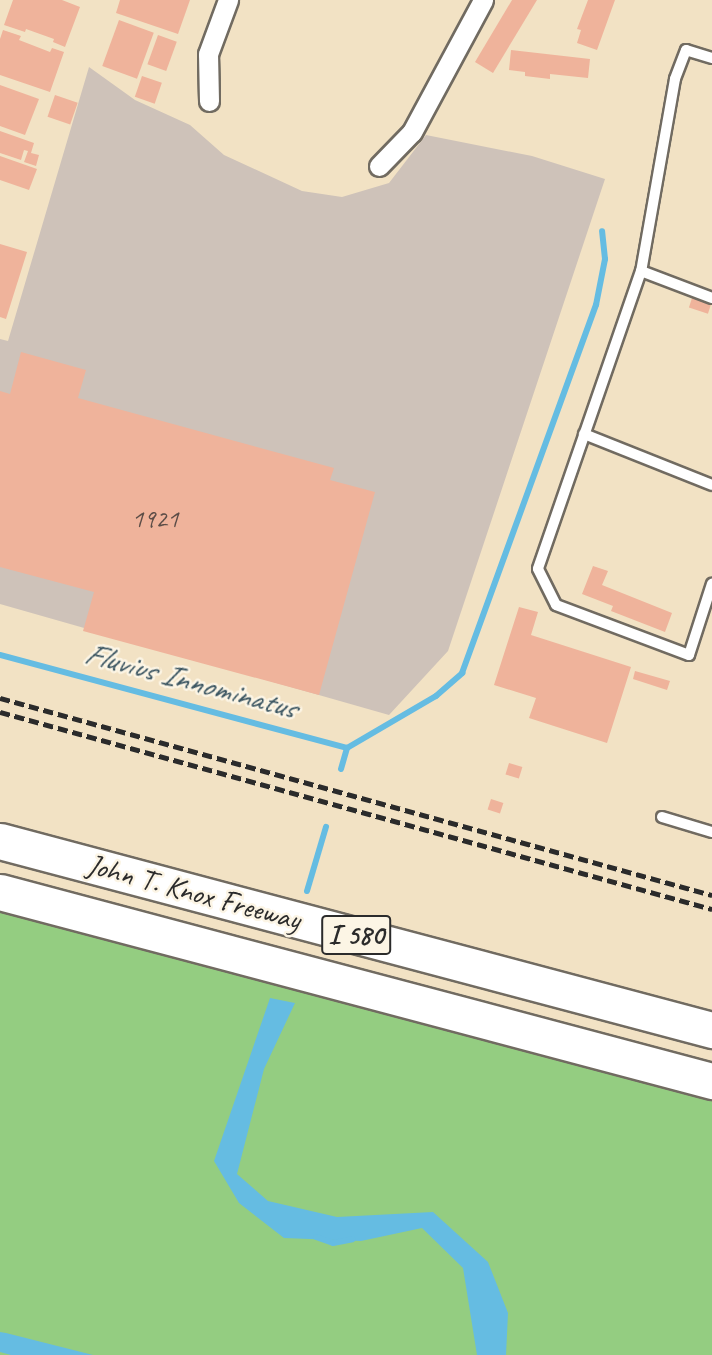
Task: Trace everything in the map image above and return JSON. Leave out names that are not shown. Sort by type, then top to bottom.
[{"type":"highway","name":"John T. Knox Freeway","points":[[0,841],[712,1030]]},
{"type":"highway","name":"John T. Knox Freeway","points":[[0,892],[712,1081]]},
{"type":"street","points":[[209,101],[208,54],[228,0]]},
{"type":"street","points":[[379,166],[412,132],[483,0]]},
{"type":"lane","points":[[712,58],[686,50],[675,79],[640,271],[538,569],[556,605],[689,655],[712,584]]},
{"type":"lane","points":[[640,271],[712,298]]},
{"type":"lane","points":[[584,434],[712,485]]},
{"type":"lane","points":[[662,817],[712,832]]},
{"type":"shaded area","points":[[89,67],[135,100],[190,125],[224,155],[302,191],[342,197],[389,183],[426,135],[532,156],[605,179],[448,651],[389,715],[0,604],[0,339],[8,341]]},
{"type":"green space","points":[[0,892],[712,1090],[712,1355],[0,1355]]},
{"type":"water","points":[[270,998],[295,1003],[264,1069],[237,1174],[268,1201],[337,1217],[433,1212],[488,1262],[508,1313],[506,1355],[477,1355],[463,1268],[422,1228],[361,1241],[284,1238],[239,1203],[214,1161]]},
{"type":"water","points":[[0,1332],[93,1355],[11,1355],[0,1352]]},
{"type":"building","points":[[13,0],[62,0],[80,7],[65,47],[53,42],[54,39],[4,25]]},
{"type":"building","points":[[120,0],[190,0],[178,34],[116,13]]},
{"type":"building","points":[[512,0],[537,0],[493,73],[475,62]]},
{"type":"building","points":[[588,0],[615,0],[597,50],[577,43],[581,30],[577,29]]},
{"type":"building","points":[[119,20],[154,33],[137,79],[102,66]]},
{"type":"building","points":[[3,30],[21,36],[19,40],[50,52],[52,48],[64,52],[50,92],[0,75],[0,39]]},
{"type":"building","points":[[158,35],[177,42],[166,71],[147,64]]},
{"type":"building","points":[[511,50],[590,59],[588,78],[550,74],[550,79],[525,76],[525,72],[509,70]]},
{"type":"building","points":[[142,76],[162,83],[155,104],[135,97]]},
{"type":"building","points":[[0,85],[39,99],[25,135],[0,126]]},
{"type":"building","points":[[55,95],[78,103],[70,125],[48,117]]},
{"type":"building","points":[[0,131],[34,143],[31,153],[39,155],[36,166],[24,162],[28,151],[24,150],[21,160],[0,153]]},
{"type":"building","points":[[0,156],[37,169],[29,190],[0,180]]},
{"type":"building","points":[[0,244],[27,252],[6,319],[0,317]]},
{"type":"building","points":[[692,298],[711,304],[708,314],[689,308]]},
{"type":"building","points":[[21,352],[86,370],[78,398],[334,468],[330,480],[375,492],[319,695],[83,631],[94,592],[0,567],[0,391],[10,394]]},
{"type":"building","points":[[593,566],[608,571],[602,585],[672,613],[665,632],[611,611],[613,606],[582,594]]},
{"type":"building","points":[[519,607],[538,612],[531,635],[631,667],[607,743],[529,718],[536,698],[494,685]]},
{"type":"building","points":[[635,671],[670,681],[667,690],[633,679]]},
{"type":"building","points":[[509,763],[522,767],[519,779],[505,774]]},
{"type":"building","points":[[491,799],[503,803],[500,813],[488,809]]},
{"type":"waterway","points":[[347,748],[436,696],[462,673],[596,305],[605,259],[602,231]]},
{"type":"waterway","name":"Fluvius Innominatus","points":[[0,655],[347,748]]},
{"type":"waterway","name":"Fluvius Innominatus","points":[[341,769],[347,748]]},
{"type":"waterway","name":"Fluvius Innominatus","points":[[307,891],[326,827]]},
{"type":"waterway","name":"Fluvius Innominatus","points":[[316,1237],[333,1243],[353,1239]]},
{"type":"railway","points":[[0,698],[712,895]]},
{"type":"railway","points":[[0,712],[712,909]]}]
